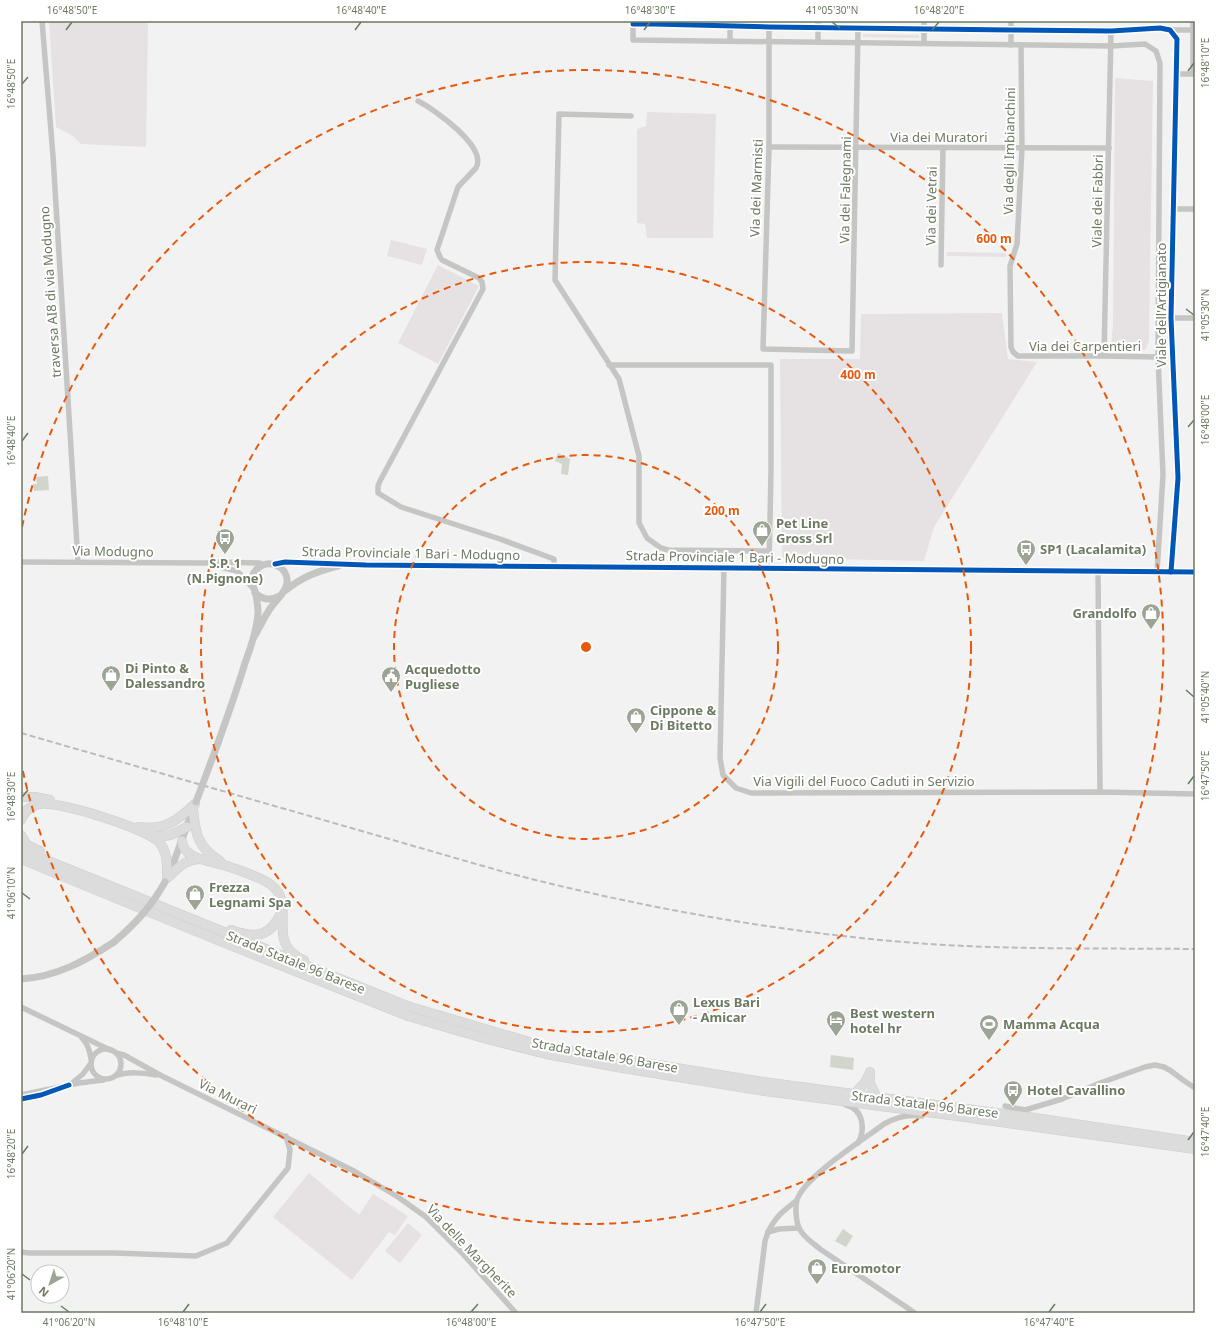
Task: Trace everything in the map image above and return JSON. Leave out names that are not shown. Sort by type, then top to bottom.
[{"type":"main road","points":[[21,798],[45,798],[70,808],[126,825],[158,837],[165,837],[187,827]]},
{"type":"main road","points":[[21,820],[29,809],[40,804],[70,808]]},
{"type":"main road","points":[[126,825],[150,828],[163,826],[179,818],[195,805]]},
{"type":"main road","points":[[195,805],[195,827],[201,844],[209,853],[226,865]]},
{"type":"main road","points":[[21,835],[24,842],[30,847],[70,864],[98,881]]},
{"type":"main road","points":[[150,835],[158,840],[164,849],[167,859],[166,880]]},
{"type":"main road","points":[[182,840],[182,846],[187,852],[203,860]]},
{"type":"main road","name":"Strada Statale 96 Barese","points":[[21,850],[407,1006],[546,1047],[755,1081],[854,1095],[1004,1110],[1028,1117],[1195,1142]]},
{"type":"main road","name":"Strada Statale 96 Barese","points":[[21,859],[210,938],[415,1018],[546,1054],[623,1068],[800,1096],[1195,1149]]},
{"type":"main road","points":[[166,880],[185,863],[193,860],[203,860],[226,865],[264,881],[272,886],[281,898],[283,937],[286,946],[292,953],[299,958],[370,992]]},
{"type":"main road","points":[[161,907],[200,917],[233,931],[255,936],[264,933],[271,928],[276,922],[282,909]]},
{"type":"main road","points":[[854,1095],[866,1082],[870,1072],[870,1083],[877,1098]]},
{"type":"main road","points":[[1004,1110],[1016,1109],[1028,1117]]},
{"type":"street","name":"traversa AI8 di via Modugno","points":[[42,21],[53,164],[78,562]]},
{"type":"street","points":[[818,21],[818,42]]},
{"type":"street","points":[[924,21],[924,43]]},
{"type":"street","points":[[1011,21],[1011,45]]},
{"type":"street","points":[[1176,74],[1194,74],[1193,21]]},
{"type":"street","points":[[1111,46],[769,42],[730,40],[633,40],[633,23],[730,24],[769,28],[1111,31],[1160,28],[1170,30],[1193,30]]},
{"type":"street","points":[[730,24],[730,40]]},
{"type":"street","name":"Via dei Marmisti","points":[[769,28],[769,147],[763,349],[852,351]]},
{"type":"street","name":"Via dei Falegnami","points":[[852,351],[858,29]]},
{"type":"street","name":"Viale dell'Artigianato","points":[[1170,30],[1177,39],[1171,318],[1178,478],[1171,572]]},
{"type":"street","name":"Viale dei Fabbri","points":[[1104,356],[1110,148],[1111,31]]},
{"type":"street","name":"Viale dell'Artigianato","points":[[1111,46],[1145,44],[1156,51],[1160,63],[1158,357],[1163,475],[1156,572]]},
{"type":"street","name":"Via degli Imbianchini","points":[[1013,352],[1011,347],[1010,266],[1017,244],[1022,148],[1021,45]]},
{"type":"street","points":[[418,101],[434,110],[451,124],[466,139],[477,156],[478,164],[476,168],[458,186],[437,250],[442,260],[479,278],[482,282],[483,289],[380,481],[378,493],[401,507],[500,539],[554,559],[554,567]]},
{"type":"street","points":[[631,116],[559,114],[555,280],[618,379],[638,456],[640,523],[647,538],[661,548],[668,550],[768,551]]},
{"type":"street","name":"Via dei Muratori","points":[[769,147],[1110,148]]},
{"type":"street","name":"Via dei Vetrai","points":[[942,265],[943,148]]},
{"type":"street","points":[[1173,209],[1195,209]]},
{"type":"street","points":[[1171,318],[1195,318]]},
{"type":"street","name":"Via dei Carpentieri","points":[[1013,352],[1018,356],[1158,357]]},
{"type":"street","points":[[609,365],[771,365],[769,568]]},
{"type":"street","name":"Via Modugno","points":[[21,562],[260,562],[263,565]]},
{"type":"street","name":"Strada Provinciale 1 Bari - Modugno","points":[[275,564],[286,562],[346,565],[1195,572]]},
{"type":"street","name":"Via Modugno","points":[[204,563],[237,571],[254,590]]},
{"type":"street","points":[[21,979],[34,978],[61,972],[88,958],[114,942],[132,927],[156,897],[166,880],[187,827],[218,743],[254,637],[258,614],[252,580],[254,573],[263,565],[275,564],[284,570],[287,577],[287,584],[254,637]]},
{"type":"street","name":"Strada Provinciale 1 Bari - Modugno","points":[[282,594],[294,583],[316,572],[346,565]]},
{"type":"street","name":"Via Vigili del Fuoco Caduti in Servizio","points":[[724,568],[720,758],[723,775],[736,788],[751,793],[1100,792],[1195,794]]},
{"type":"street","points":[[1098,571],[1100,792]]},
{"type":"street","points":[[254,590],[260,597],[267,599],[273,599],[282,594]]},
{"type":"street","name":"Via Murari","points":[[21,1007],[116,1053],[124,1055],[160,1075],[286,1136]]},
{"type":"street","points":[[81,1036],[91,1052],[93,1072],[100,1078],[106,1079]]},
{"type":"street","points":[[69,1085],[83,1074],[98,1051],[110,1050]]},
{"type":"street","points":[[114,1077],[118,1073],[121,1065],[116,1053]]},
{"type":"street","points":[[1016,1109],[1025,1110],[1062,1099],[1100,1082],[1155,1065],[1164,1067],[1171,1071],[1195,1088]]},
{"type":"street","name":"Via Murari","points":[[21,1096],[120,1075],[138,1073],[160,1075]]},
{"type":"street","points":[[800,1096],[816,1101],[843,1104],[854,1109],[858,1113],[862,1126],[862,1135],[858,1144]]},
{"type":"street","points":[[756,1313],[765,1241],[768,1232],[774,1220],[796,1201],[802,1190],[824,1168],[887,1122],[905,1115],[959,1120],[986,1120]]},
{"type":"street","points":[[21,1252],[196,1256],[227,1243],[288,1168],[290,1150],[286,1136]]},
{"type":"street","name":"Via delle Margherite","points":[[286,1136],[354,1171],[398,1197],[426,1217],[516,1313]]},
{"type":"street","points":[[796,1201],[796,1216],[799,1228],[806,1238],[915,1313]]},
{"type":"street","points":[[768,1232],[779,1229],[799,1228]]},
{"type":"shaded area","points":[[49,21],[148,21],[146,147],[81,144],[73,136],[56,127]]},
{"type":"shaded area","points":[[863,34],[919,35],[919,38],[863,37]]},
{"type":"shaded area","points":[[1115,78],[1153,81],[1149,340],[1146,349],[1142,351],[1118,349],[1114,348],[1112,345]]},
{"type":"shaded area","points":[[647,112],[716,114],[713,238],[647,238],[645,224],[637,223],[637,129],[646,126]]},
{"type":"shaded area","points":[[391,240],[427,249],[422,265],[387,256]]},
{"type":"shaded area","points":[[947,252],[1005,253],[1007,255],[1006,257],[947,256]]},
{"type":"shaded area","points":[[438,265],[479,286],[438,364],[398,343]]},
{"type":"shaded area","points":[[1002,313],[1008,359],[1037,362],[934,527],[924,561],[782,558],[780,359],[860,359],[861,314]]},
{"type":"shaded area","points":[[558,453],[570,459],[568,475],[561,474],[562,464],[555,461]]},
{"type":"shaded area","points":[[48,476],[49,490],[34,491],[33,484],[37,484],[36,477]]},
{"type":"shaded area","points":[[831,1055],[854,1058],[853,1070],[830,1067]]},
{"type":"shaded area","points":[[309,1173],[359,1215],[373,1194],[408,1216],[395,1235],[389,1232],[352,1280],[273,1217]]},
{"type":"shaded area","points":[[408,1223],[422,1235],[400,1263],[385,1251]]},
{"type":"shaded area","points":[[843,1229],[853,1236],[846,1247],[835,1241]]},
{"type":"railway","points":[[21,733],[504,872],[555,885],[657,907],[759,925],[915,943],[1020,948],[1195,949]]},
{"type":"cycle path","points":[[633,24],[1111,31],[1160,28],[1170,30],[1177,39],[1171,318],[1178,478],[1171,572]]},
{"type":"cycle path","points":[[275,564],[285,562],[366,565],[1195,572]]},
{"type":"cycle path","points":[[21,1099],[41,1095],[69,1085]]},
{"type":"place","name":"Pet Line Gross Srl","points":[[762,547]]},
{"type":"place","name":"S.P. 1 (N.Pignone)","points":[[225,555]]},
{"type":"place","name":"SP1 (Lacalamita)","points":[[1026,566]]},
{"type":"place","name":"Grandolfo","points":[[1151,630]]},
{"type":"place","name":"Di Pinto & Dalessandro","points":[[111,692]]},
{"type":"place","name":"Acquedotto Pugliese","points":[[391,693]]},
{"type":"place","name":"Cippone & Di Bitetto","points":[[636,734]]},
{"type":"place","name":"Frezza Legnami Spa","points":[[195,911]]},
{"type":"place","name":"Lexus Bari - Amicar","points":[[679,1026]]},
{"type":"place","name":"Best western hotel hr","points":[[836,1037]]},
{"type":"place","name":"Mamma Acqua","points":[[989,1041]]},
{"type":"place","name":"Hotel Cavallino","points":[[1013,1107]]},
{"type":"place","name":"Euromotor","points":[[817,1285]]}]
